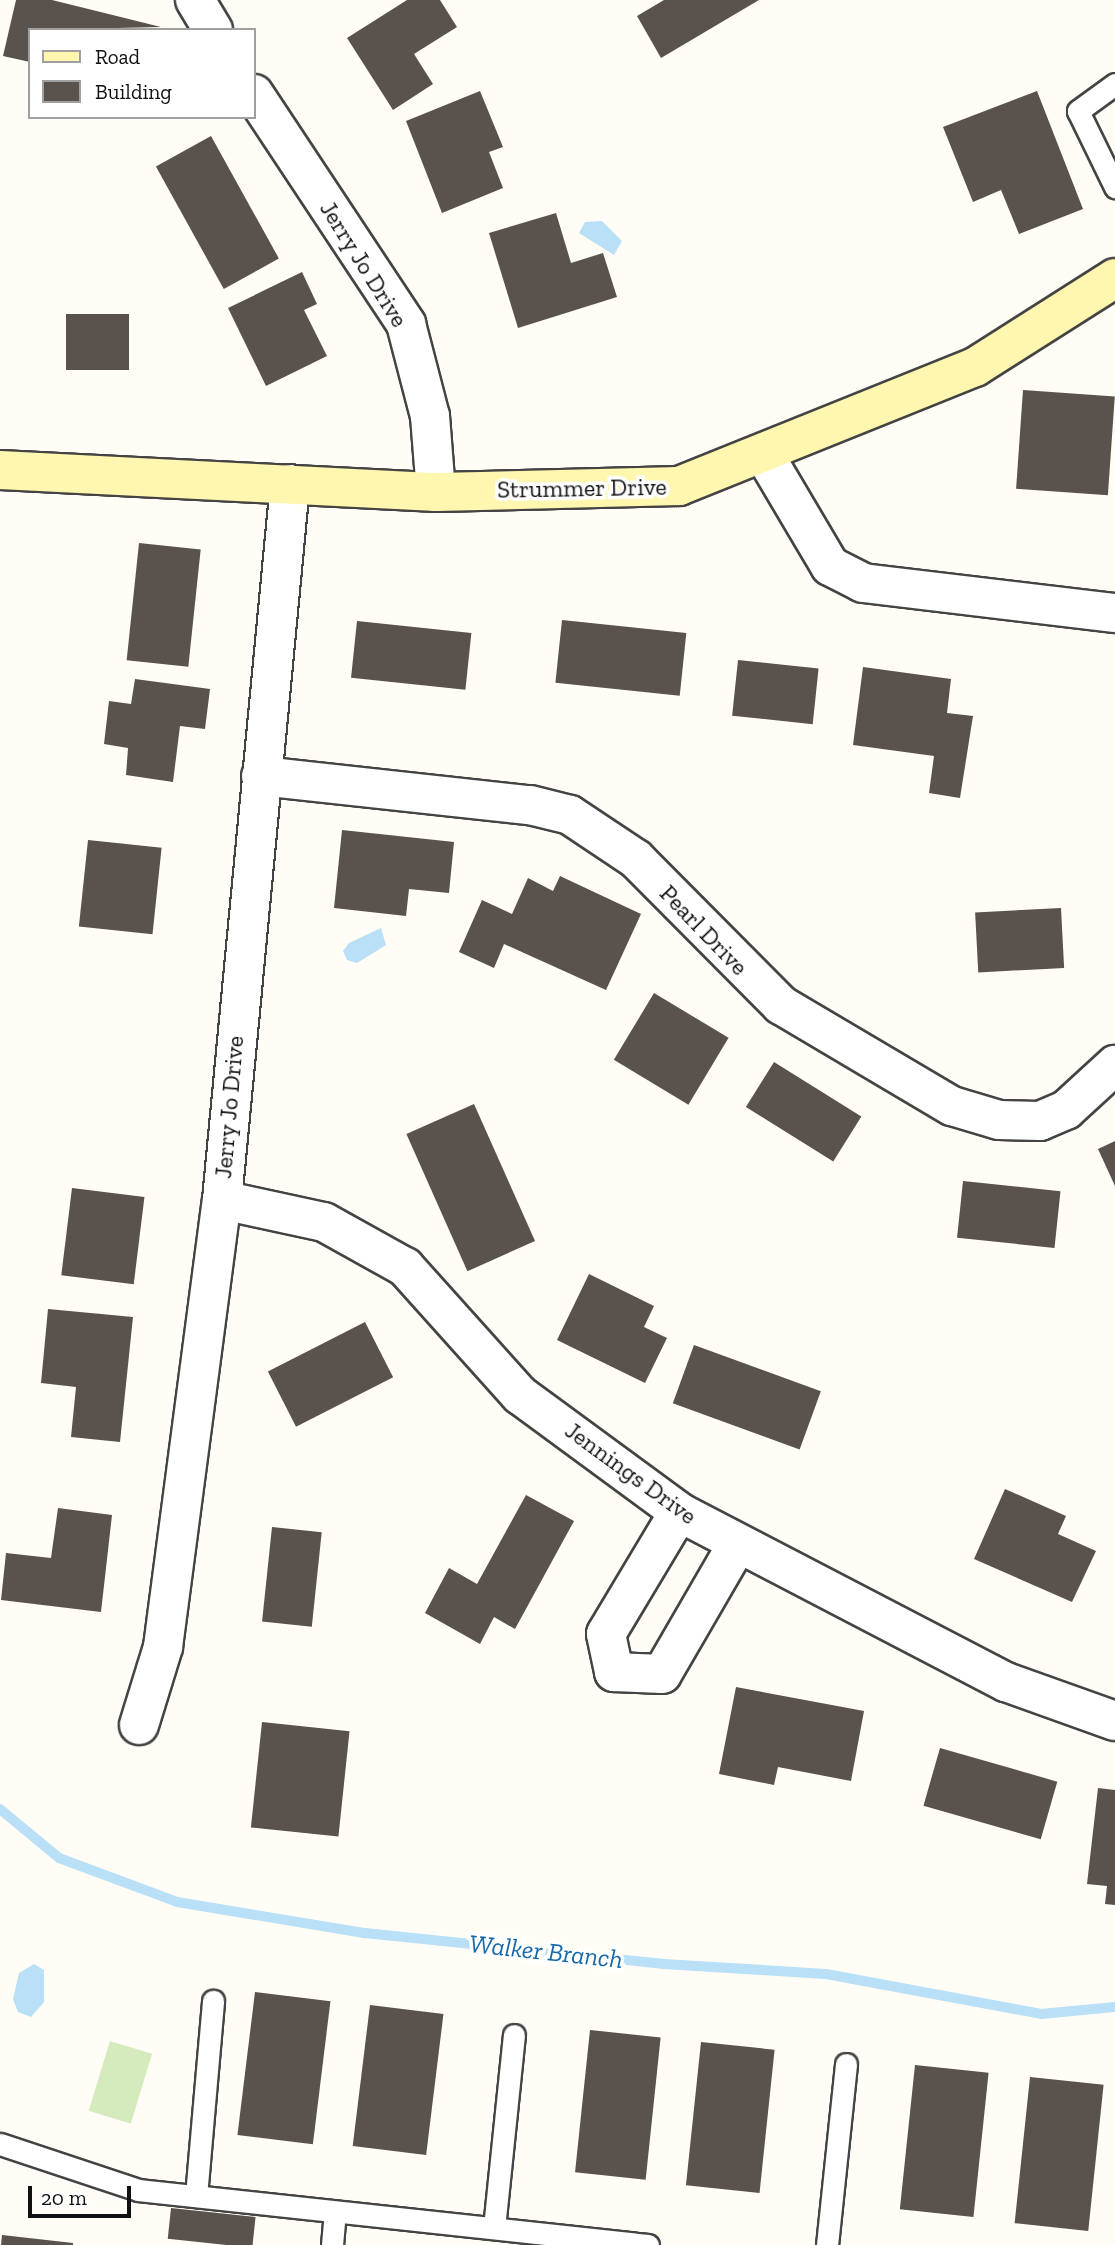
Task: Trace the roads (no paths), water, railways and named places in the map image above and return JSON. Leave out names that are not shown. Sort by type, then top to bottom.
[{"type":"main road","name":"Strummer Drive","points":[[0,470],[436,492],[679,486],[765,456],[975,368],[1115,278]]},
{"type":"street","points":[[195,0],[212,28]]},
{"type":"street","name":"Jerry Jo Drive","points":[[256,97],[406,324],[430,416],[436,492]]},
{"type":"street","points":[[765,456],[830,566],[863,583],[1115,613]]},
{"type":"street","name":"Jerry Jo Drive","points":[[139,1725],[163,1647],[222,1200],[290,484]]},
{"type":"street","name":"Pearl Drive","points":[[261,776],[530,805],[570,815],[636,859],[781,1006],[952,1106],[999,1120],[1041,1121],[1066,1110],[1115,1065]]},
{"type":"street","name":"Jennings Drive","points":[[222,1200],[324,1222],[405,1267],[520,1395],[679,1512],[1006,1682],[1115,1721]]},
{"type":"street","points":[[679,1512],[606,1634],[614,1672],[662,1674],[738,1543]]},
{"type":"lane","points":[[1115,84],[1078,111],[1115,187]]},
{"type":"lane","points":[[196,2196],[213,2001]]},
{"type":"lane","points":[[494,2228],[514,2035]]},
{"type":"lane","points":[[827,2245],[846,2064]]},
{"type":"lane","points":[[0,2144],[138,2190],[648,2245]]},
{"type":"lane","points":[[332,2245],[335,2212]]},
{"type":"water","points":[[602,221],[622,241],[614,255],[579,233],[585,222]]},
{"type":"water","points":[[381,928],[386,945],[357,963],[347,960],[343,951],[349,943]]},
{"type":"water","points":[[34,1964],[44,1970],[44,2002],[31,2017],[18,2012],[13,1999],[19,1973]]},
{"type":"waterway","name":"Walker Branch","points":[[0,1809],[59,1858],[177,1902],[365,1933],[664,1964],[826,1974],[1041,2014],[1115,2007]]}]
